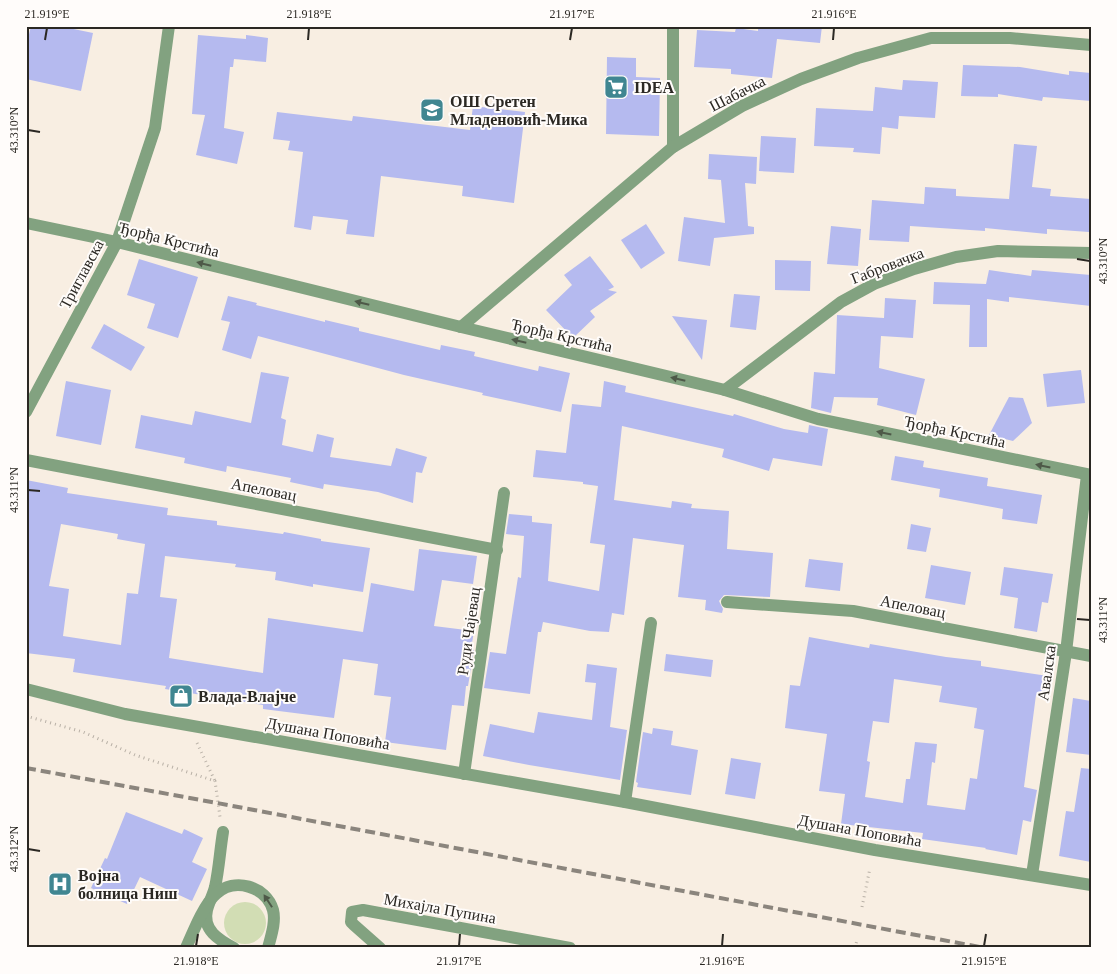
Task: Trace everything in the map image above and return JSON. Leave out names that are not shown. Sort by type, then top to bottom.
[{"type":"street","name":"Триглавска","points":[[26,412],[117,242],[155,128],[169,26]]},
{"type":"street","points":[[673,26],[673,147]]},
{"type":"street","name":"Шабачка","points":[[461,327],[673,147],[742,106],[802,79],[858,58],[931,38],[1010,38],[1091,45]]},
{"type":"street","name":"Ђорђа Крстића","points":[[26,223],[117,242],[725,390],[818,419],[1089,475]]},
{"type":"street","name":"Габровачка","points":[[725,390],[841,302],[874,284],[914,269],[956,257],[998,251],[1091,253]]},
{"type":"street","name":"Апеловац","points":[[26,460],[497,550]]},
{"type":"street","name":"Авалска","points":[[1032,874],[1066,652],[1089,475]]},
{"type":"street","name":"Руди Чајевац","points":[[464,774],[504,493]]},
{"type":"street","name":"Апеловац","points":[[727,602],[852,611],[1091,656]]},
{"type":"street","points":[[624,802],[651,623]]},
{"type":"street","name":"Душана Поповића","points":[[26,689],[126,714],[624,802],[875,850],[1091,885]]},
{"type":"street","points":[[222,832],[215,887],[206,912],[212,934],[234,948]]},
{"type":"street","points":[[186,948],[212,898],[222,889],[234,885],[252,887],[269,901],[273,913],[268,948]]},
{"type":"street","name":"Михајла Пупина","points":[[380,948],[354,926],[351,922],[352,912],[363,910],[570,948]]},
{"type":"path","points":[[26,716],[82,732],[135,755],[215,781]]},
{"type":"path","points":[[197,743],[215,781],[222,832]]},
{"type":"path","points":[[862,907],[870,868]]},
{"type":"path","points":[[855,948],[857,940]]},
{"type":"green space","points":[[241,902],[249,902],[260,908],[266,923],[260,938],[249,944],[241,944],[230,938],[224,927],[224,919],[230,908]]},
{"type":"building","points":[[31,26],[59,26],[93,33],[81,91],[26,79],[26,47]]},
{"type":"building","points":[[758,26],[822,26],[820,43],[777,39],[772,78],[731,74],[731,69],[694,67],[697,30],[735,32],[736,28],[758,31]]},
{"type":"building","points":[[198,35],[246,39],[246,35],[268,38],[266,62],[234,59],[233,67],[230,67],[224,128],[244,132],[237,164],[196,155],[205,115],[192,114]]},
{"type":"building","points":[[607,57],[636,58],[636,77],[660,78],[659,136],[606,134]]},
{"type":"building","points":[[963,65],[1020,67],[1069,75],[1069,71],[1091,73],[1091,101],[1043,97],[1042,101],[998,94],[998,97],[961,96]]},
{"type":"building","points":[[903,80],[938,82],[935,118],[899,116],[898,129],[882,127],[880,154],[853,152],[854,148],[814,146],[816,108],[873,111],[875,87],[902,90]]},
{"type":"building","points":[[473,106],[525,112],[514,203],[462,196],[463,186],[381,176],[374,237],[346,234],[348,220],[313,216],[311,230],[294,227],[303,152],[288,150],[290,141],[273,139],[277,112],[352,121],[353,116],[470,130]]},
{"type":"building","points":[[761,136],[796,138],[794,173],[759,171]]},
{"type":"building","points":[[1014,144],[1037,146],[1032,187],[1051,189],[1050,196],[1091,199],[1089,232],[1047,229],[1047,234],[985,228],[985,231],[910,226],[909,242],[869,240],[872,200],[924,204],[925,187],[956,189],[956,196],[1009,199]]},
{"type":"building","points":[[709,154],[757,157],[756,184],[745,183],[748,226],[754,227],[754,234],[714,238],[710,266],[678,261],[684,217],[725,223],[721,180],[708,179]]},
{"type":"building","points":[[646,224],[665,253],[641,269],[621,240]]},
{"type":"building","points":[[831,226],[861,229],[858,266],[827,264]]},
{"type":"building","points":[[590,256],[614,287],[608,290],[617,292],[590,311],[595,317],[573,338],[546,310],[572,285],[564,275]]},
{"type":"building","points":[[139,259],[198,277],[178,338],[147,328],[155,304],[127,295]]},
{"type":"building","points":[[775,260],[811,261],[810,291],[775,290]]},
{"type":"building","points":[[989,270],[1031,276],[1032,270],[1091,275],[1091,306],[1009,297],[1009,302],[987,299],[987,347],[969,347],[970,305],[933,304],[934,282],[986,284]]},
{"type":"building","points":[[734,294],[760,296],[756,330],[730,327]]},
{"type":"building","points":[[228,296],[257,303],[256,305],[325,322],[325,320],[359,328],[359,331],[440,350],[441,345],[475,352],[474,356],[538,371],[539,366],[570,373],[561,412],[482,395],[483,393],[404,375],[258,336],[251,359],[222,350],[230,322],[221,320]]},
{"type":"building","points":[[885,298],[916,300],[913,338],[881,336],[879,368],[925,379],[916,415],[877,405],[878,398],[834,397],[831,413],[811,408],[814,372],[835,374],[837,315],[884,318]]},
{"type":"building","points":[[672,316],[707,320],[702,360]]},
{"type":"building","points":[[104,324],[145,347],[131,371],[91,348]]},
{"type":"building","points":[[1081,370],[1085,403],[1047,407],[1043,374]]},
{"type":"building","points":[[261,372],[289,377],[281,418],[286,420],[282,445],[313,452],[317,434],[334,438],[330,457],[391,466],[396,448],[427,457],[422,473],[416,472],[413,503],[378,492],[324,484],[323,489],[290,482],[291,478],[227,466],[226,472],[184,463],[185,458],[135,448],[141,415],[192,425],[195,411],[251,423]]},
{"type":"building","points":[[66,381],[111,390],[101,445],[56,436]]},
{"type":"building","points":[[604,381],[626,386],[625,392],[733,416],[734,414],[784,429],[808,433],[809,425],[828,429],[822,466],[773,458],[769,471],[722,457],[724,449],[622,426],[614,500],[671,508],[672,501],[692,504],[691,508],[729,511],[727,549],[773,553],[770,597],[724,595],[719,601],[723,609],[722,613],[705,610],[706,600],[678,597],[684,545],[633,538],[624,615],[612,613],[609,632],[590,631],[543,622],[541,632],[538,632],[530,694],[484,688],[490,652],[506,654],[518,577],[521,578],[524,536],[506,534],[509,514],[532,516],[532,522],[552,524],[548,581],[599,591],[605,545],[590,543],[598,486],[583,484],[583,482],[533,477],[536,450],[566,453],[572,404],[601,407]]},
{"type":"building","points":[[1009,397],[1023,398],[1032,423],[1013,441],[989,435]]},
{"type":"building","points":[[895,456],[924,461],[923,467],[988,478],[987,486],[1042,495],[1037,524],[1002,519],[1003,509],[939,497],[940,489],[891,480]]},
{"type":"building","points":[[26,480],[68,488],[67,493],[168,508],[167,515],[217,521],[217,525],[283,534],[284,532],[321,539],[321,541],[370,548],[363,592],[313,584],[313,587],[275,580],[276,572],[235,567],[236,564],[165,556],[160,597],[177,599],[169,658],[263,673],[268,618],[363,632],[371,583],[414,591],[419,549],[477,556],[473,584],[442,580],[434,626],[474,631],[471,649],[474,650],[468,686],[466,686],[464,706],[452,705],[446,750],[385,742],[391,697],[374,695],[378,664],[343,659],[334,718],[263,709],[263,705],[165,689],[166,686],[73,672],[75,659],[26,653]],"holes":[[[61,524],[118,534],[117,539],[145,544],[138,594],[127,593],[121,645],[63,636],[69,589],[49,586]]]},
{"type":"building","points":[[911,524],[931,528],[926,552],[907,549]]},
{"type":"building","points":[[809,559],[843,563],[840,591],[805,587]]},
{"type":"building","points":[[931,565],[971,572],[965,605],[925,598]]},
{"type":"building","points":[[1004,567],[1053,574],[1048,603],[1042,602],[1037,632],[1014,628],[1018,598],[1000,595]]},
{"type":"building","points":[[809,637],[869,648],[870,644],[981,661],[981,666],[1048,676],[1045,697],[1036,695],[1024,787],[1037,790],[1031,822],[1023,820],[1017,855],[986,848],[922,839],[923,833],[841,824],[845,794],[819,791],[827,734],[785,728],[790,685],[800,686]],"holes":[[[894,679],[942,686],[939,702],[977,708],[974,728],[984,730],[977,779],[970,778],[965,810],[927,805],[932,762],[935,763],[937,744],[915,742],[910,779],[906,779],[903,803],[865,797],[870,762],[867,761],[873,721],[889,723]]]},
{"type":"building","points":[[666,654],[713,660],[711,677],[664,671]]},
{"type":"building","points":[[587,664],[617,668],[610,727],[627,730],[620,780],[483,756],[490,724],[534,733],[538,712],[592,720],[596,683],[585,682]]},
{"type":"building","points":[[1073,698],[1091,701],[1091,755],[1066,752]]},
{"type":"building","points":[[653,728],[673,731],[671,745],[698,750],[691,795],[637,787],[638,783],[636,782],[643,732],[652,734]]},
{"type":"building","points":[[731,758],[761,763],[755,799],[725,794]]},
{"type":"building","points":[[1081,768],[1091,769],[1091,862],[1059,856],[1066,811],[1074,812]]},
{"type":"building","points":[[126,812],[182,834],[184,829],[203,838],[192,862],[207,869],[192,901],[140,877],[127,904],[91,888],[105,858],[107,859]]},
{"type":"railway","points":[[26,768],[985,948]]},
{"type":"place","name":"IDEA","points":[[616,87]]},
{"type":"place","name":"ОШ Сретен Младеновић-Мика","points":[[432,110]]},
{"type":"place","name":"Влада-Влајче","points":[[181,696]]},
{"type":"place","name":"Војна болница Ниш","points":[[60,884]]}]
